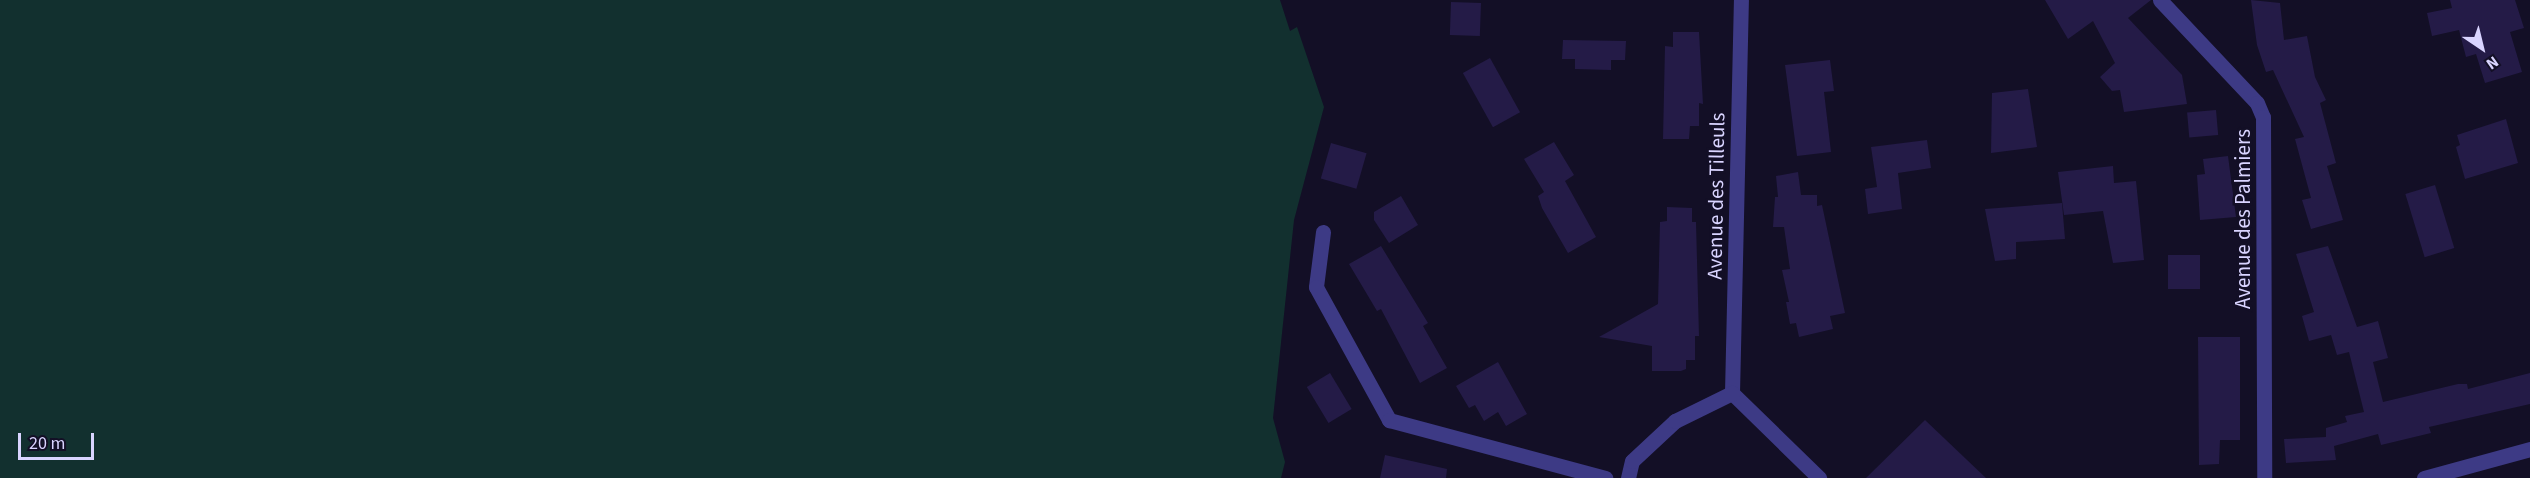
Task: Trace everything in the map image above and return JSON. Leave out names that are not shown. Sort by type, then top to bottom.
[{"type":"street","name":"Avenue des Tilleuls","points":[[1732,393],[1741,0]]},
{"type":"street","name":"Avenue des Palmiers","points":[[2160,0],[2257,103],[2263,117],[2264,478]]},
{"type":"street","points":[[1323,232],[1316,287],[1389,420],[1605,478]]},
{"type":"street","points":[[1628,478],[1632,461],[1675,421],[1732,393],[1819,478]]},
{"type":"street","points":[[2424,478],[2530,449]]},
{"type":"street","points":[[1632,461],[1642,478]]},
{"type":"green space","points":[[0,0],[1280,0],[1290,31],[1297,27],[1324,107],[1294,220],[1273,418],[1285,462],[1281,478],[0,478]]},
{"type":"building","points":[[2045,0],[2151,0],[2128,18],[2182,75],[2187,104],[2124,112],[2120,90],[2112,91],[2100,77],[2115,63],[2093,21],[2068,39]]},
{"type":"building","points":[[2251,0],[2280,3],[2284,40],[2307,36],[2315,77],[2326,100],[2320,103],[2336,163],[2327,166],[2343,220],[2311,229],[2302,200],[2311,198],[2295,139],[2304,137],[2273,70],[2266,72],[2257,45]]},
{"type":"building","points":[[2450,0],[2515,0],[2524,28],[2510,32],[2522,72],[2485,83],[2476,54],[2466,57],[2459,30],[2432,36],[2427,13],[2452,8]]},
{"type":"building","points":[[1451,2],[1481,3],[1480,36],[1450,35]]},
{"type":"building","points":[[1673,32],[1699,32],[1703,104],[1699,103],[1699,126],[1690,126],[1689,139],[1663,139],[1665,46],[1673,47]]},
{"type":"building","points":[[1563,40],[1626,41],[1625,60],[1611,60],[1611,70],[1575,69],[1575,59],[1562,59]]},
{"type":"building","points":[[1490,58],[1520,112],[1493,127],[1463,73]]},
{"type":"building","points":[[1830,60],[1834,91],[1824,92],[1831,152],[1797,156],[1785,65]]},
{"type":"building","points":[[2028,89],[2037,147],[1991,153],[1992,93]]},
{"type":"building","points":[[2216,110],[2218,135],[2189,137],[2187,113]]},
{"type":"building","points":[[2506,119],[2518,163],[2465,179],[2456,147],[2460,145],[2457,135]]},
{"type":"building","points":[[1927,140],[1931,168],[1898,173],[1902,209],[1868,214],[1865,189],[1877,187],[1871,147]]},
{"type":"building","points":[[1554,142],[1574,175],[1565,181],[1596,237],[1568,253],[1542,208],[1538,196],[1544,192],[1524,159]]},
{"type":"building","points":[[1331,143],[1367,153],[1356,189],[1321,179]]},
{"type":"building","points":[[2228,156],[2236,217],[2200,220],[2197,175],[2205,174],[2203,159]]},
{"type":"building","points":[[2113,166],[2114,183],[2136,181],[2144,260],[2113,263],[2103,211],[2064,215],[2058,172]]},
{"type":"building","points":[[1798,172],[1801,195],[1817,195],[1817,206],[1822,205],[1845,313],[1830,316],[1833,329],[1799,337],[1796,323],[1790,324],[1786,302],[1789,302],[1782,270],[1790,269],[1784,227],[1773,227],[1775,197],[1778,197],[1776,176]]},
{"type":"building","points":[[2435,185],[2454,248],[2425,257],[2405,194]]},
{"type":"building","points":[[1401,196],[1418,225],[1389,243],[1374,220],[1374,212]]},
{"type":"building","points":[[2062,203],[2065,239],[2016,242],[2016,259],[1995,261],[1985,209]]},
{"type":"building","points":[[1667,207],[1692,208],[1692,222],[1696,222],[1699,336],[1695,336],[1695,360],[1686,360],[1686,369],[1652,371],[1652,346],[1599,337],[1658,304],[1660,222],[1667,221]]},
{"type":"building","points":[[1381,246],[1428,323],[1423,326],[1447,368],[1420,383],[1381,309],[1377,311],[1349,264]]},
{"type":"building","points":[[2328,246],[2357,327],[2378,321],[2388,358],[2373,362],[2383,402],[2458,384],[2467,384],[2468,389],[2530,373],[2530,404],[2429,427],[2431,433],[2381,445],[2378,434],[2334,446],[2336,460],[2286,463],[2284,439],[2326,437],[2326,428],[2347,422],[2345,416],[2364,412],[2349,352],[2337,355],[2331,335],[2309,341],[2302,316],[2314,312],[2296,254]]},
{"type":"building","points":[[2168,255],[2200,255],[2200,289],[2168,289]]},
{"type":"building","points":[[2198,337],[2240,337],[2240,440],[2220,440],[2219,464],[2199,465]]},
{"type":"building","points":[[1498,362],[1527,414],[1506,426],[1498,412],[1484,421],[1475,405],[1469,408],[1456,386]]},
{"type":"building","points":[[1330,373],[1352,409],[1328,423],[1307,387]]},
{"type":"building","points":[[1925,420],[1986,478],[1866,478]]},
{"type":"building","points":[[1385,455],[1447,469],[1446,478],[1380,478]]}]
